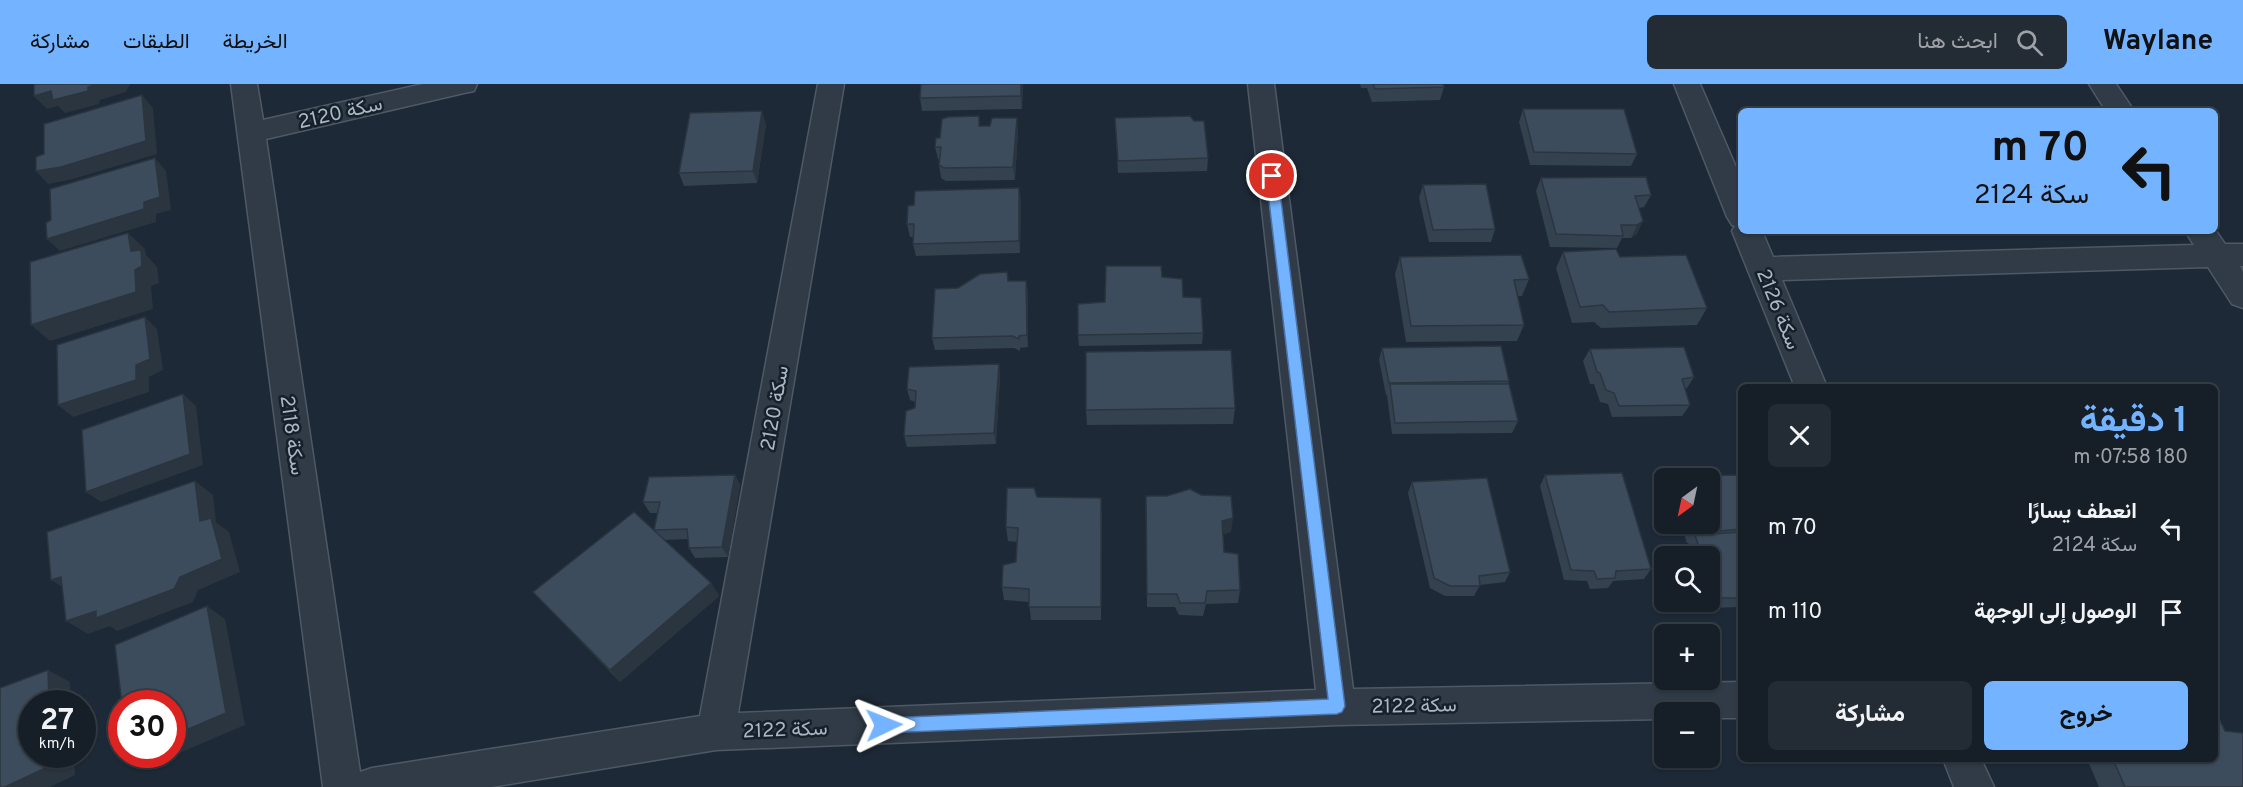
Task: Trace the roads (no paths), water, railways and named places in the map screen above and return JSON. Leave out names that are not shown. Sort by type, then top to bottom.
[{"type":"street","name":"سكة 2118","points":[[244,84],[343,787]]},
{"type":"street","name":"سكة 2120","points":[[250,133],[464,84]]},
{"type":"street","name":"سكة 2120","points":[[716,732],[831,84]]},
{"type":"street","points":[[1261,84],[1337,706]]},
{"type":"street","points":[[1687,84],[1738,207]]},
{"type":"street","points":[[2102,84],[2118,108]]},
{"type":"street","name":"سكة 2126","points":[[1748,234],[1810,384]]},
{"type":"street","points":[[2204,234],[2230,255],[2243,296]]},
{"type":"street","points":[[1763,269],[2230,255]]},
{"type":"street","name":"سكة 2122","points":[[372,787],[716,732],[1337,706],[1738,700]]},
{"type":"street","points":[[1963,762],[1974,787]]}]
